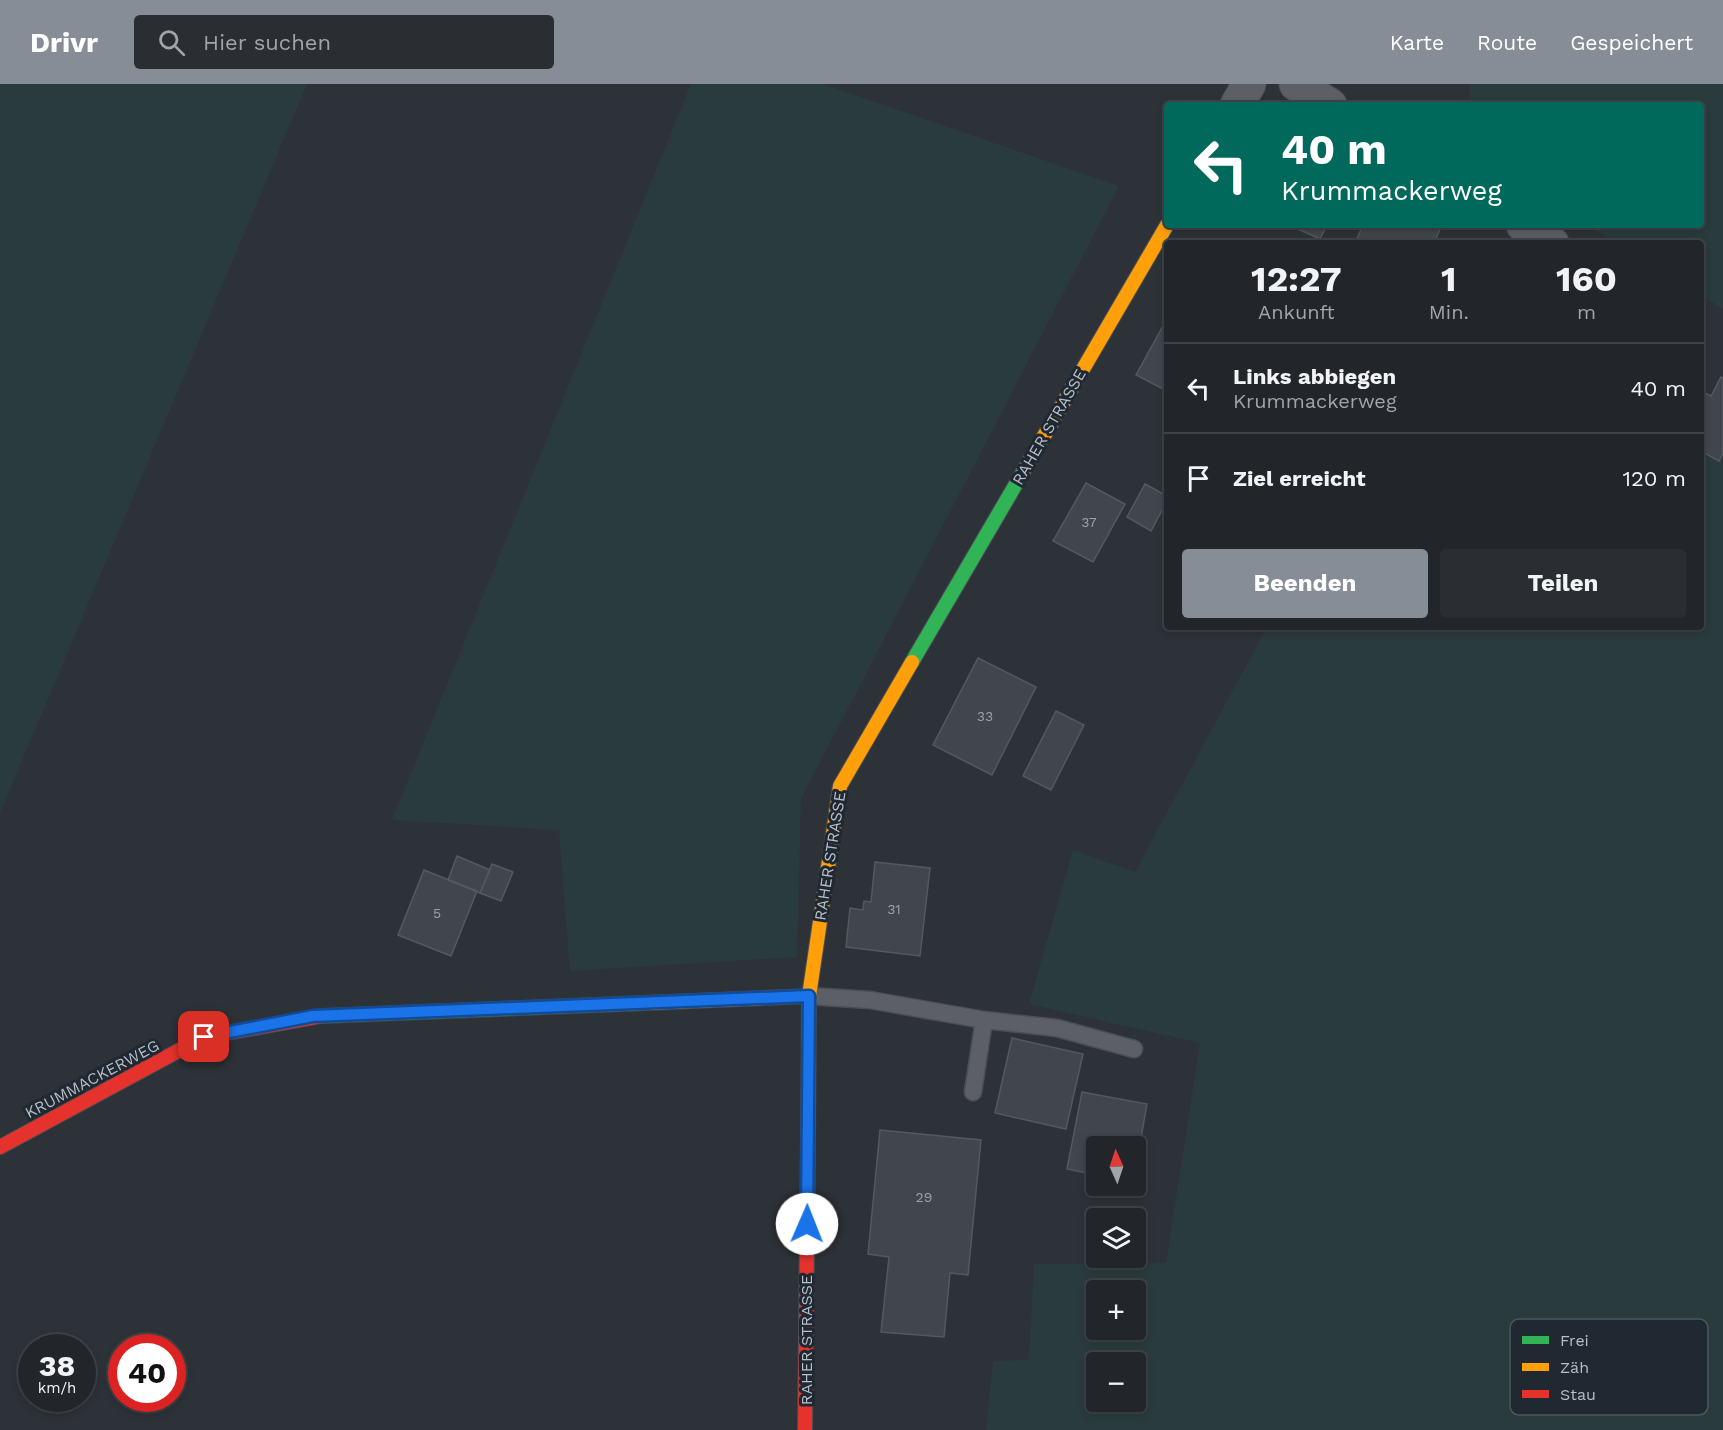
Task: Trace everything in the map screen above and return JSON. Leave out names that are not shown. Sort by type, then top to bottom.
[{"type":"street","points":[[1239,102],[1249,84]]},
{"type":"street","points":[[1296,84],[1325,102]]},
{"type":"street","name":"RAHER STRASSE","points":[[805,1430],[809,996],[840,786],[1165,228]]},
{"type":"street","points":[[1528,228],[1547,240]]},
{"type":"street","name":"KRUMMACKERWEG","points":[[0,1147],[204,1037],[313,1016],[809,996]]},
{"type":"lane","points":[[809,996],[870,1000],[984,1020],[1057,1028],[1134,1049]]},
{"type":"lane","points":[[973,1092],[984,1020]]},
{"type":"shaded area","points":[[0,84],[307,84],[0,813]]},
{"type":"shaded area","points":[[691,84],[823,84],[1119,186],[801,799],[797,957],[570,971],[559,830],[392,820]]},
{"type":"shaded area","points":[[1470,84],[1723,84],[1723,309],[1704,297],[1704,240],[1612,240],[1593,228],[1704,228],[1704,102],[1469,102]]},
{"type":"shaded area","points":[[1723,428],[1723,1430],[986,1430],[993,1361],[1029,1360],[1034,1264],[1086,1264],[1086,1268],[1146,1268],[1146,1263],[1166,1263],[1200,1043],[1029,1004],[1073,850],[1135,872],[1265,630],[1704,630],[1704,463]]},
{"type":"building","points":[[1296,228],[1326,228],[1320,239]]},
{"type":"building","points":[[1362,228],[1441,228],[1435,240],[1356,240]]},
{"type":"building","points":[[1164,324],[1164,389],[1136,375]]},
{"type":"building","points":[[1721,377],[1723,378],[1723,453],[1719,461],[1704,453],[1704,392],[1711,396]]},
{"type":"building","points":[[1086,483],[1125,504],[1093,562],[1053,541]]},
{"type":"building","points":[[1145,484],[1164,494],[1164,507],[1151,531],[1127,517]]},
{"type":"building","points":[[978,658],[1036,687],[992,775],[933,745]]},
{"type":"building","points":[[1056,711],[1084,725],[1051,790],[1023,776]]},
{"type":"building","points":[[457,856],[490,870],[480,893],[448,880]]},
{"type":"building","points":[[875,862],[930,868],[920,956],[846,947],[850,908],[863,910],[864,901],[871,902]]},
{"type":"building","points":[[492,864],[513,872],[501,901],[480,893]]},
{"type":"building","points":[[424,870],[477,891],[451,956],[398,935]]},
{"type":"building","points":[[1012,1038],[1083,1054],[1066,1129],[995,1113]]},
{"type":"building","points":[[1082,1092],[1147,1104],[1141,1136],[1086,1136],[1086,1173],[1067,1169]]},
{"type":"building","points":[[880,1130],[981,1140],[968,1275],[950,1273],[944,1337],[881,1332],[889,1257],[868,1254]]},
{"type":"traffic: fast","points":[[912,662],[1030,460]]},
{"type":"traffic: fast","points":[[321,1016],[645,1003]]},
{"type":"traffic: slow","points":[[1030,460],[1165,228]]},
{"type":"traffic: slow","points":[[808,1138],[809,996],[840,786],[912,662]]},
{"type":"traffic: slow","points":[[645,1003],[809,996]]},
{"type":"traffic: jam","points":[[0,1147],[204,1037],[321,1016]]},
{"type":"traffic: jam","points":[[805,1430],[808,1138]]},
{"type":"route","points":[[204,1037],[313,1016],[809,996],[807,1224]]}]
